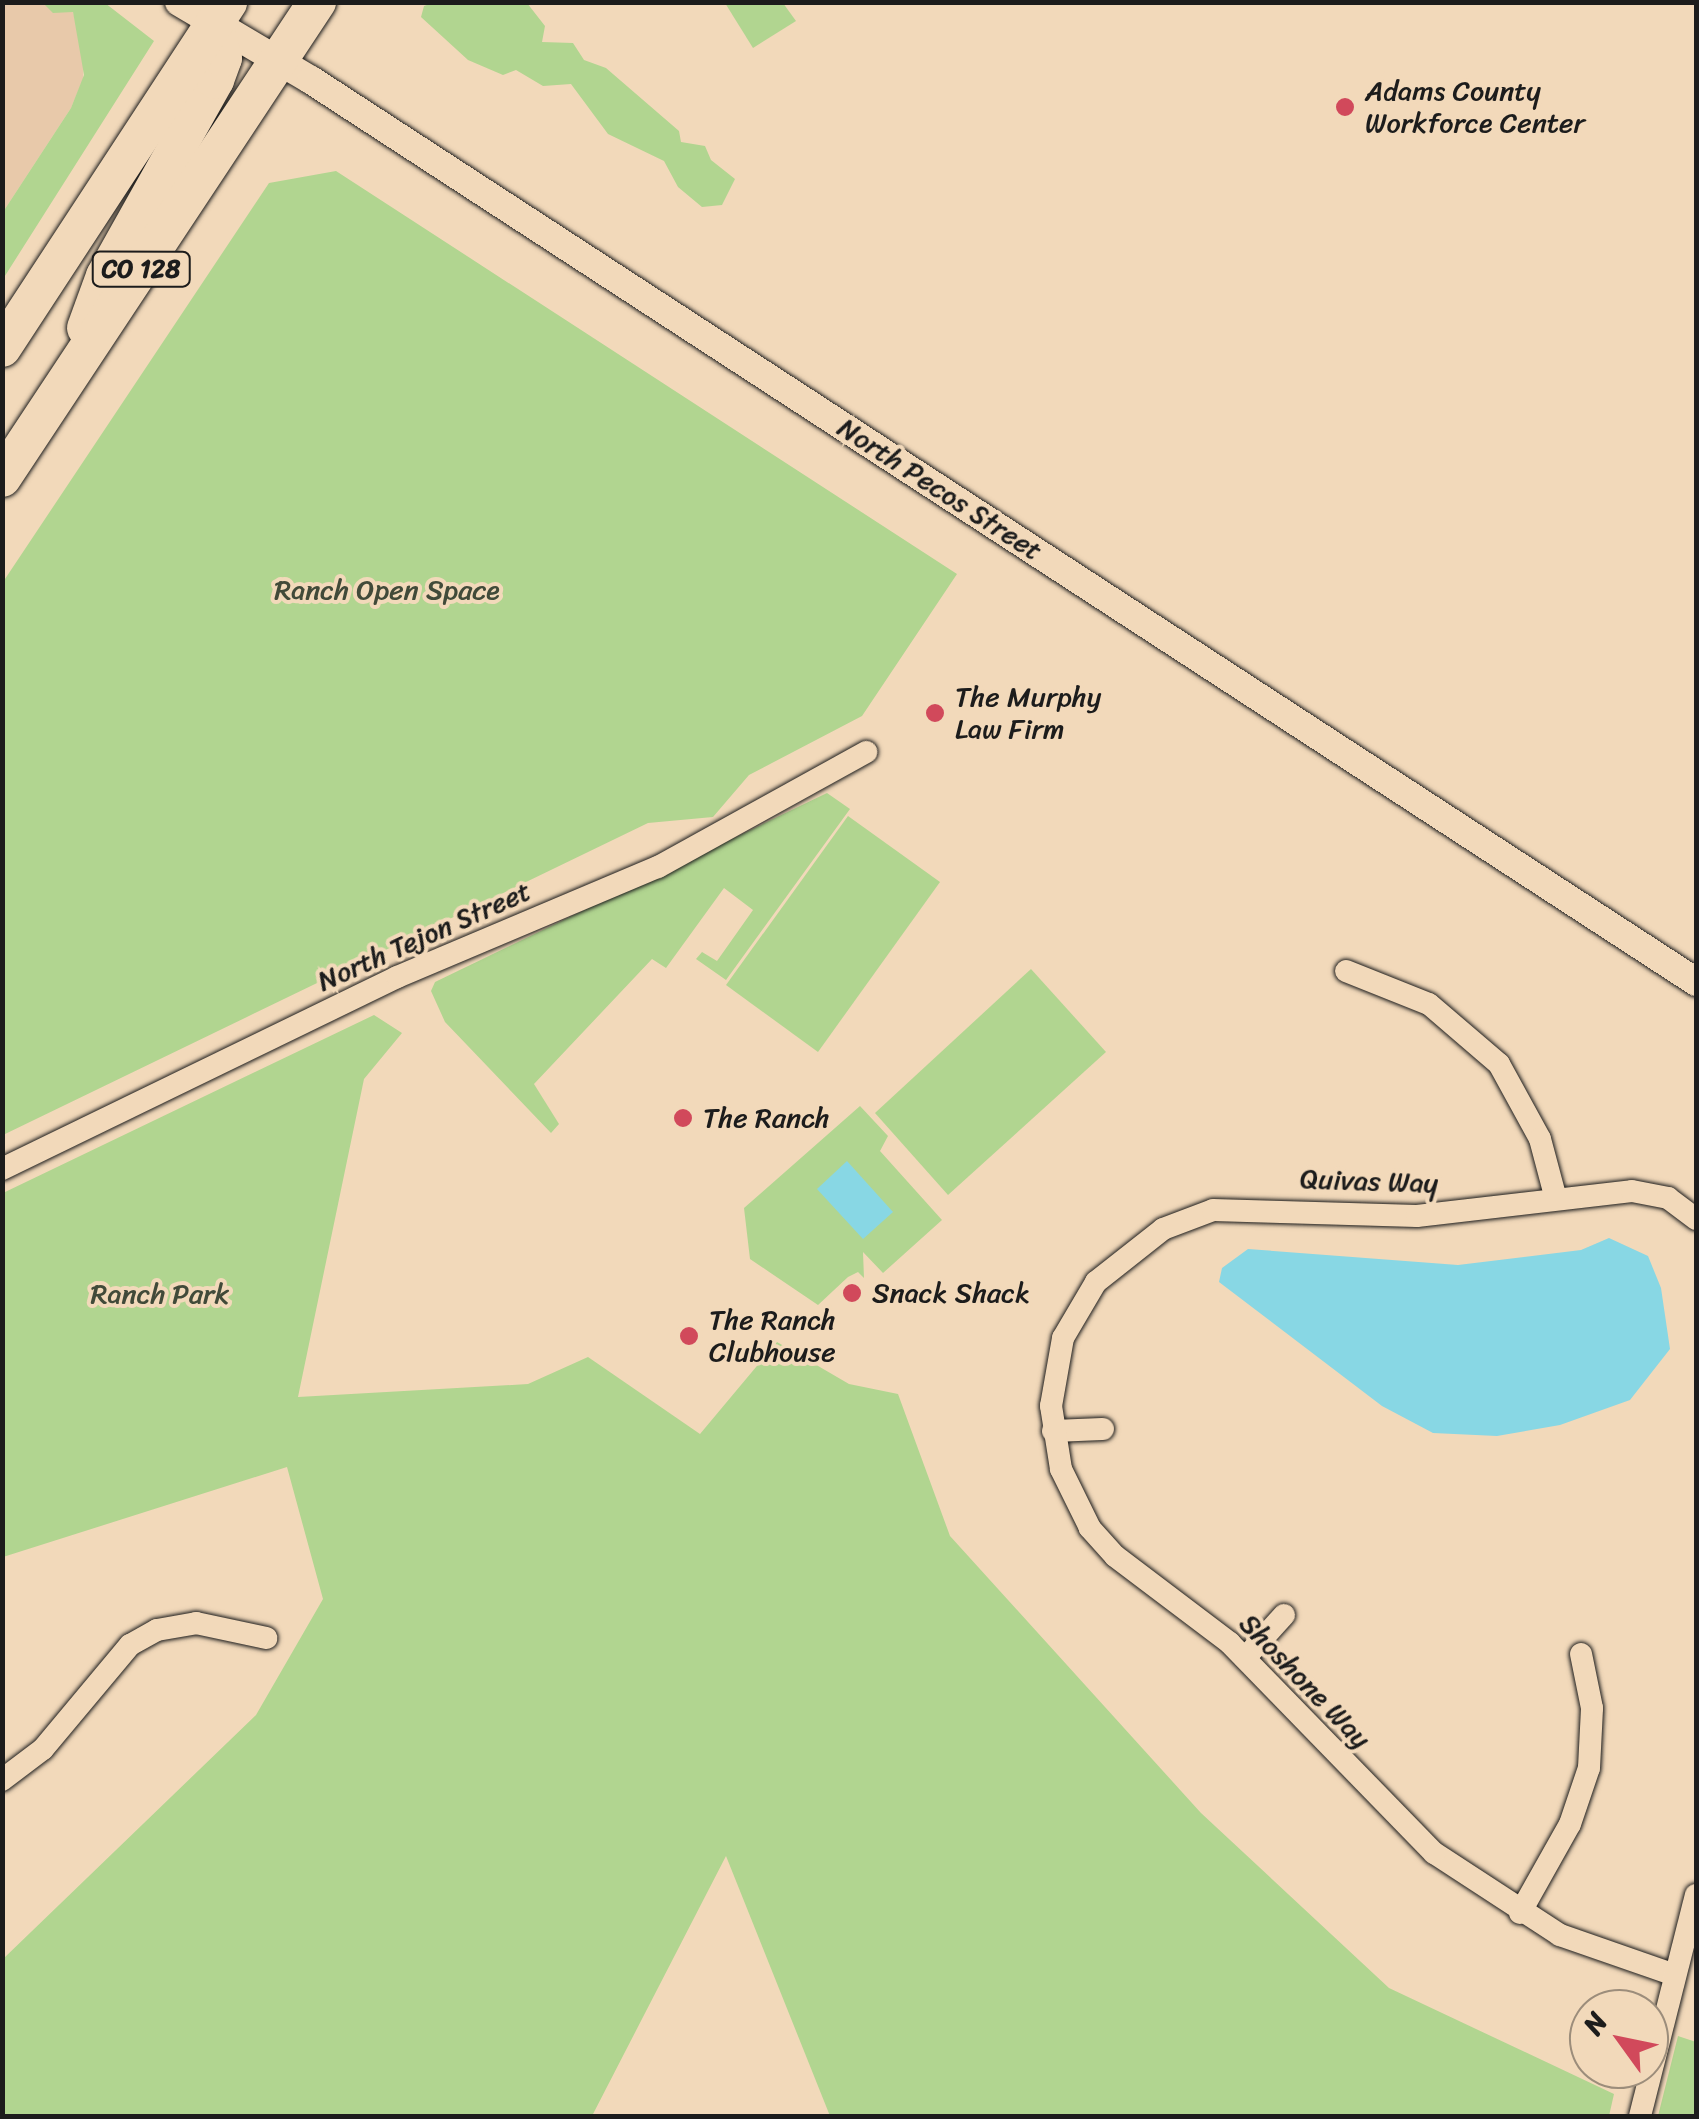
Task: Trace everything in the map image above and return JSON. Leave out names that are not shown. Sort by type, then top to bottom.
[{"type":"main road","name":"CO 128","points":[[2,478],[317,2]]},
{"type":"main road","name":"CO 128","points":[[2,348],[221,14]]},
{"type":"main road","points":[[66,384],[105,276],[215,80],[223,58],[221,14]]},
{"type":"street","name":"North Pecos Street","points":[[179,2],[221,14],[280,60],[1696,982]]},
{"type":"street","name":"North Tejon Street","points":[[2,1169],[397,977],[658,867],[866,752]]},
{"type":"street","points":[[1346,970],[1429,1004],[1500,1064],[1540,1139],[1556,1199]]},
{"type":"street","name":"Quivas Way","points":[[1072,1318],[1096,1282],[1133,1248],[1213,1210],[1417,1216],[1646,1192],[1668,1198],[1696,1219]]},
{"type":"street","name":"Shoshone Way","points":[[1072,1318],[1053,1372],[1052,1431],[1061,1469],[1090,1528],[1115,1556],[1245,1658],[1434,1853],[1520,1914],[1611,1956],[1672,1974]]},
{"type":"street","points":[[1052,1431],[1104,1429]]},
{"type":"street","points":[[1245,1658],[1284,1615]]},
{"type":"street","points":[[2,1780],[44,1749],[114,1658],[144,1638],[196,1623],[266,1638]]},
{"type":"street","points":[[1520,1914],[1570,1824],[1589,1768],[1592,1708],[1581,1654]]},
{"type":"street","points":[[1640,2116],[1672,1974],[1696,1895]]},
{"type":"shaded area","points":[[3,3],[61,3],[73,12],[83,53],[83,79],[71,108],[3,212]]},
{"type":"green space","points":[[435,2],[527,3],[545,26],[542,42],[573,43],[584,60],[606,68],[679,131],[681,142],[705,146],[711,160],[735,179],[722,205],[702,207],[678,187],[664,161],[608,134],[571,84],[543,86],[516,70],[503,75],[468,60],[421,17],[424,6]]},
{"type":"green space","points":[[43,3],[105,3],[154,41],[3,279],[3,212],[71,108],[84,75],[73,12],[53,13]]},
{"type":"green space","points":[[725,3],[783,3],[796,21],[753,48]]},
{"type":"green space","name":"Ranch Open Space","points":[[336,171],[957,574],[862,716],[749,775],[713,817],[648,823],[3,1135],[3,582],[269,183]]},
{"type":"green space","points":[[827,793],[850,809],[726,980],[696,959],[702,952],[717,961],[753,910],[724,888],[666,968],[652,959],[534,1084],[559,1124],[551,1133],[445,1022],[431,991],[435,982]]},
{"type":"green space","points":[[848,816],[940,882],[818,1052],[726,985]]},
{"type":"green space","points":[[1031,969],[1106,1052],[948,1195],[875,1113]]},
{"type":"green space","name":"Ranch Park","points":[[374,1015],[402,1033],[364,1079],[298,1397],[528,1384],[588,1357],[700,1434],[777,1342],[849,1384],[898,1394],[950,1536],[1201,1813],[1389,1988],[1569,2073],[1569,2089],[1603,2089],[1614,2094],[1609,2116],[830,2116],[726,1856],[592,2116],[3,2116],[3,1959],[256,1715],[323,1599],[287,1467],[3,1557],[3,1193]]},
{"type":"green space","points":[[860,1106],[888,1136],[880,1151],[942,1220],[883,1273],[863,1252],[864,1278],[858,1272],[848,1277],[818,1305],[750,1259],[744,1208]]},
{"type":"green space","points":[[1678,2036],[1696,2042],[1696,2116],[1658,2116],[1665,2089],[1669,2089]]},
{"type":"water","points":[[847,1161],[893,1212],[863,1239],[817,1189]]},
{"type":"water","points":[[1609,1238],[1648,1256],[1661,1288],[1670,1349],[1630,1400],[1560,1425],[1497,1436],[1433,1433],[1382,1406],[1219,1282],[1222,1268],[1248,1249],[1458,1265],[1581,1250]]},
{"type":"place","name":"Adams County Workforce Center","points":[[1345,107]]},
{"type":"place","name":"The Murphy Law Firm","points":[[935,713]]},
{"type":"place","name":"The Ranch","points":[[683,1118]]},
{"type":"place","name":"Snack Shack","points":[[852,1293]]},
{"type":"place","name":"The Ranch Clubhouse","points":[[689,1336]]}]
